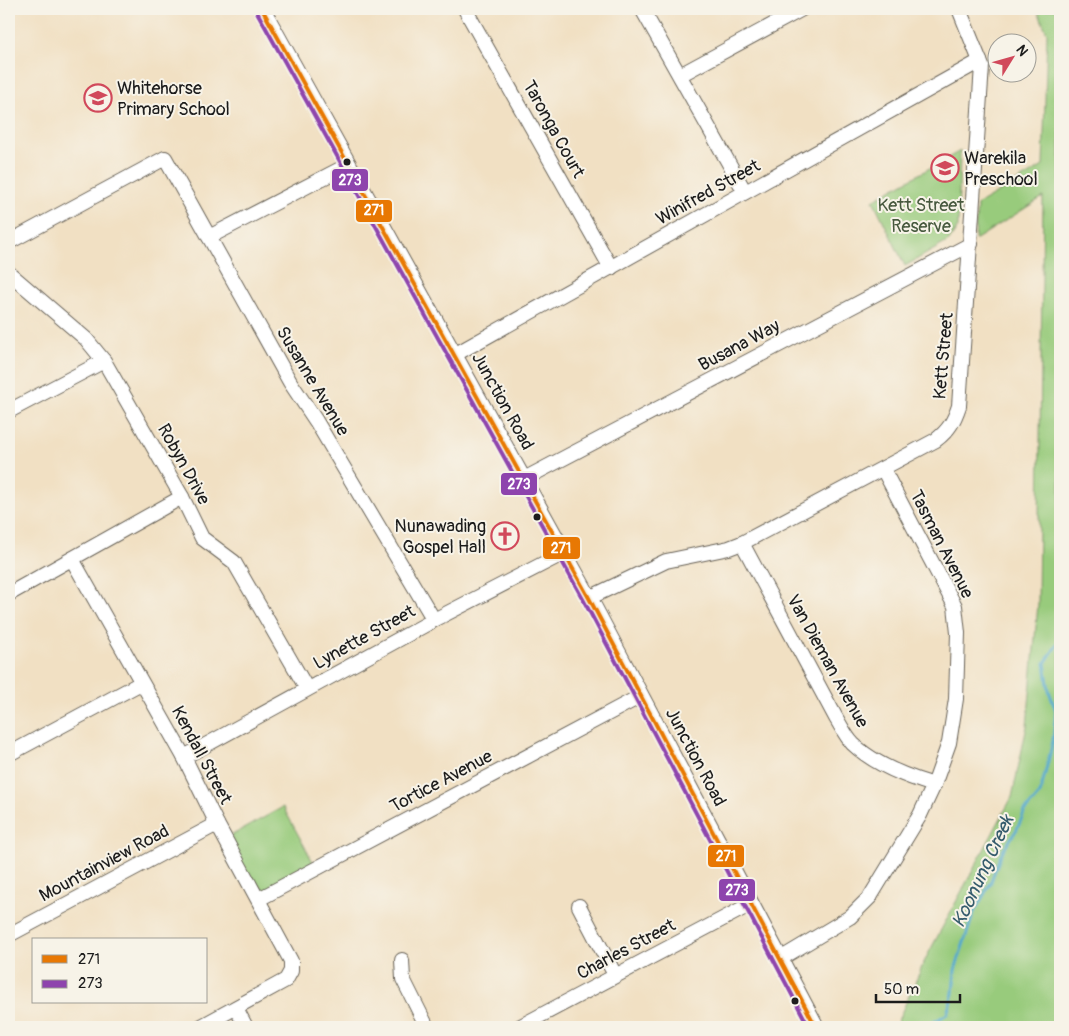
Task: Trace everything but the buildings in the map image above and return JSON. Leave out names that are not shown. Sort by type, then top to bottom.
[{"type":"street","name":"Junction Road","points":[[262,9],[589,598],[816,1027]]},
{"type":"street","name":"Taronga Court","points":[[464,9],[611,268]]},
{"type":"street","points":[[642,9],[745,192]]},
{"type":"street","points":[[680,75],[802,9]]},
{"type":"street","name":"Kett Street","points":[[589,598],[666,561],[729,548],[742,543],[883,469],[936,440],[948,431],[959,406],[982,66],[960,9]]},
{"type":"street","name":"Winifred Street","points":[[454,355],[980,60]]},
{"type":"street","name":"Susanne Avenue","points":[[9,242],[165,158],[290,382],[316,421],[434,620]]},
{"type":"street","points":[[210,237],[348,165]]},
{"type":"street","name":"Busana Way","points":[[524,479],[971,244]]},
{"type":"street","name":"Robyn Drive","points":[[9,273],[86,339],[104,360],[182,497],[202,538],[234,562],[307,689]]},
{"type":"street","points":[[9,411],[104,360]]},
{"type":"street","name":"Tasman Avenue","points":[[780,959],[850,917],[870,897],[920,815],[949,743],[956,699],[958,633],[955,606],[883,469]]},
{"type":"street","points":[[9,594],[182,497]]},
{"type":"street","name":"Van Dieman Avenue","points":[[742,543],[836,718],[853,743],[875,760],[916,780],[934,784]]},
{"type":"street","name":"Lynette Street","points":[[184,757],[434,620],[564,553]]},
{"type":"street","name":"Kendall Street","points":[[72,559],[184,757],[217,824],[291,961],[292,971],[286,980],[236,1008]]},
{"type":"street","points":[[9,754],[141,682]]},
{"type":"street","name":"Tortice Avenue","points":[[259,899],[641,696]]},
{"type":"street","name":"Mountainview Road","points":[[9,935],[217,824]]},
{"type":"street","name":"Charles Street","points":[[519,1027],[751,904]]},
{"type":"street","points":[[579,906],[615,975]]},
{"type":"street","points":[[402,960],[403,979],[427,1027]]},
{"type":"street","points":[[200,1027],[236,1008],[246,1027]]},
{"type":"green space","points":[[1037,9],[1060,9],[1060,1027],[895,1027],[926,958],[1012,797],[1027,726],[1038,604],[1043,197],[975,240],[977,205],[1043,166],[1047,33]]},
{"type":"green space","name":"Kett Street Reserve","points":[[960,151],[958,227],[949,241],[905,266],[873,200]]},
{"type":"green space","points":[[283,807],[317,869],[259,899],[225,839]]},
{"type":"waterway","name":"Koonung Creek","points":[[930,1027],[932,1023],[947,1014],[953,993],[955,970],[974,912],[990,884],[1001,854],[1017,829],[1025,811],[1040,794],[1053,741],[1056,711],[1049,691],[1045,663],[1060,640]]},
{"type":"transit line","name":"271","points":[[262,9],[589,598],[816,1027]]},
{"type":"transit line","name":"273","points":[[257,12],[584,601],[809,1027]]},
{"type":"place","name":"Whitehorse Primary School","points":[[98,98]]},
{"type":"place","name":"Warekila Preschool","points":[[945,168]]},
{"type":"place","name":"Nunawading Gospel Hall","points":[[505,536]]}]
